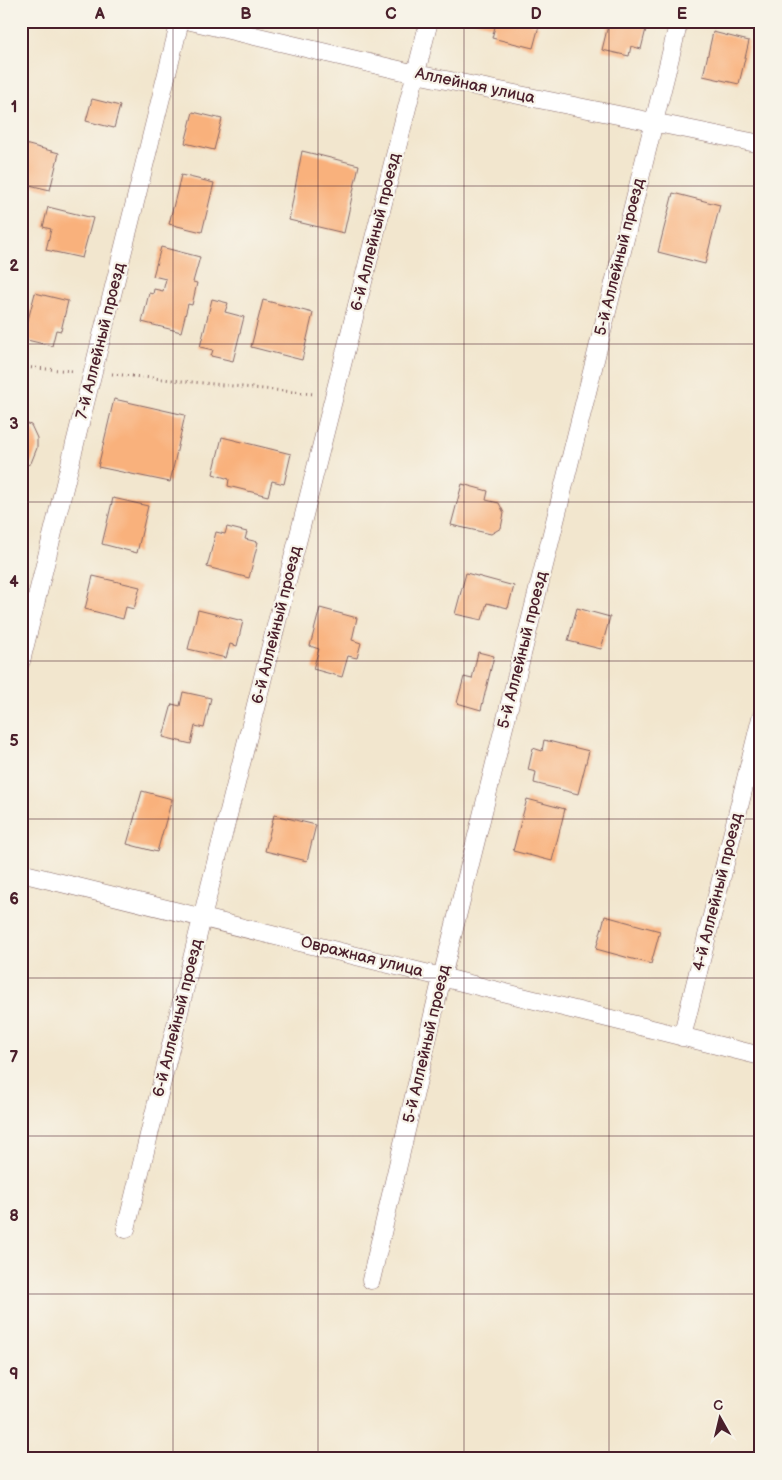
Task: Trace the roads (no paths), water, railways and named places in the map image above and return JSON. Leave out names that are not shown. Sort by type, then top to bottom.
[{"type":"street","name":"7-й Аллейный проезд","points":[[21,661],[180,21]]},
{"type":"street","name":"Аллейная улица","points":[[191,21],[416,74],[761,144]]},
{"type":"street","name":"6-й Аллейный проезд","points":[[126,1229],[202,918],[429,21]]},
{"type":"street","name":"5-й Аллейный проезд","points":[[371,1280],[442,977],[679,21]]},
{"type":"street","name":"4-й Аллейный проезд","points":[[682,1037],[761,718]]},
{"type":"street","name":"Овражная улица","points":[[21,873],[761,1056]]}]
